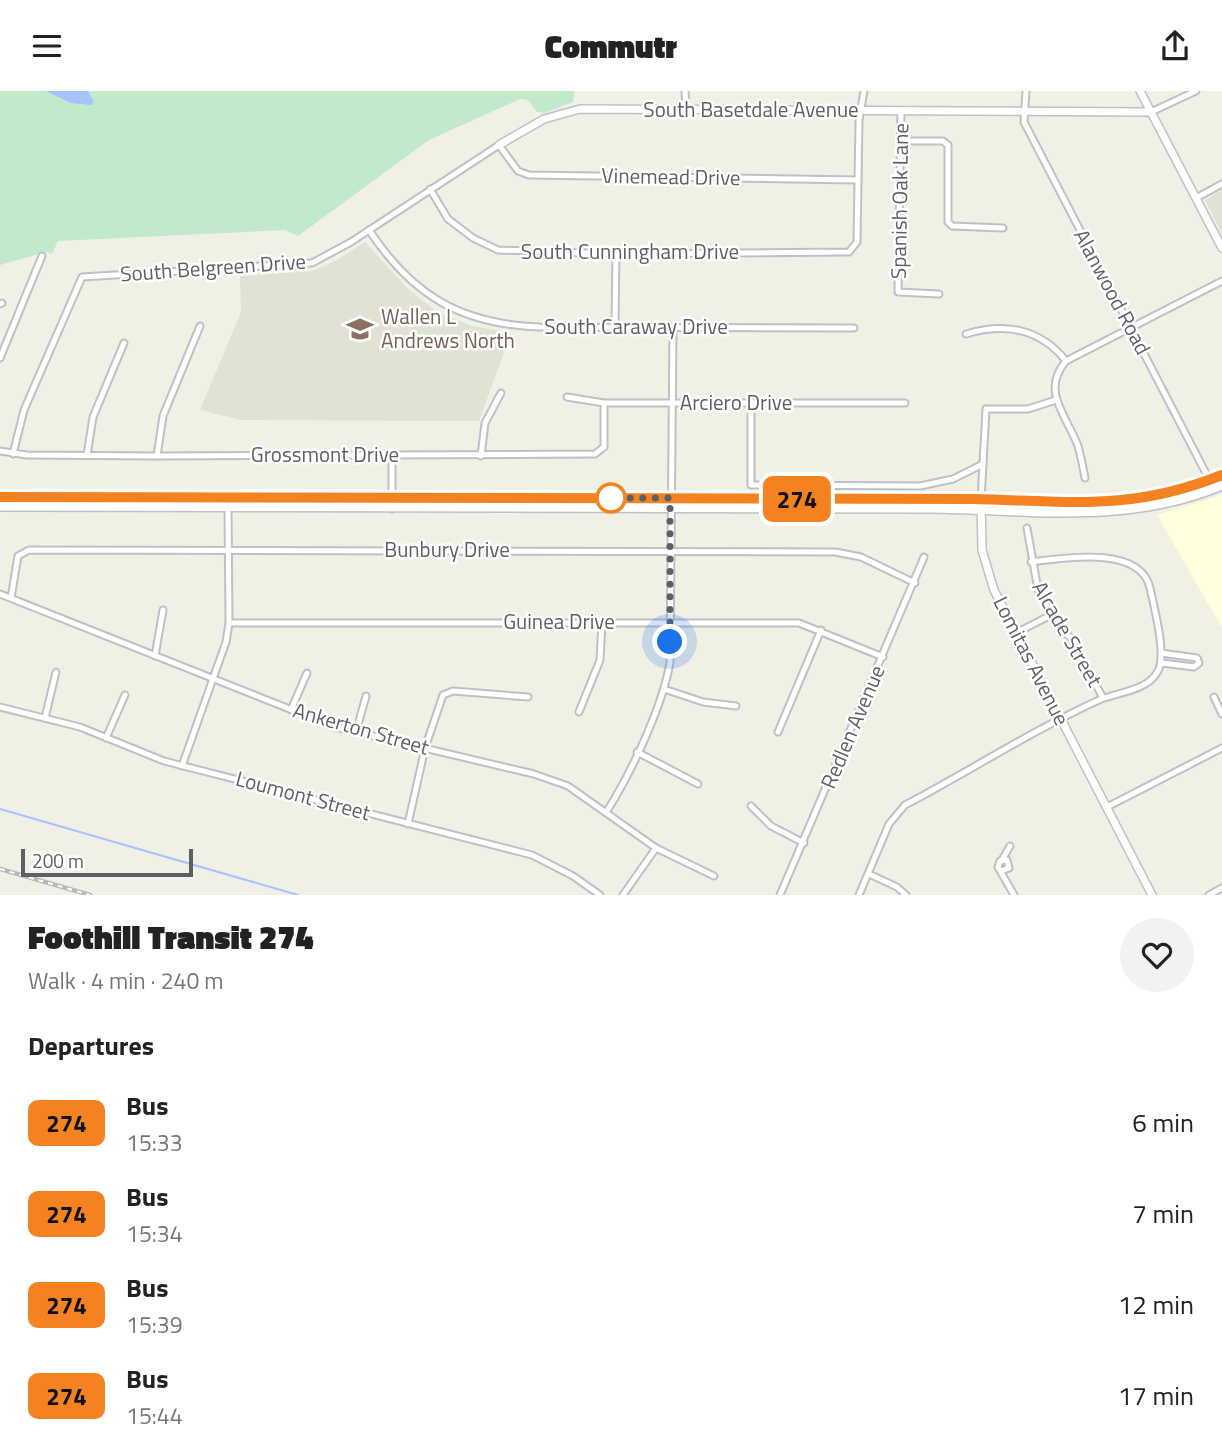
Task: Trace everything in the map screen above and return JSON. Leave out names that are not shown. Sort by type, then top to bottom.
[{"type":"main road","points":[[1140,91],[1222,247]]},
{"type":"main road","name":"South Basetdale Avenue","points":[[499,145],[544,118],[580,109],[1151,112]]},
{"type":"main road","points":[[0,497],[981,500],[1060,504],[1110,503],[1159,495],[1222,475]]},
{"type":"main road","points":[[0,507],[981,510],[1055,515],[1110,513],[1163,505],[1218,488]]},
{"type":"main road","name":"Lomitas Avenue","points":[[981,500],[985,568],[1152,895]]},
{"type":"street","points":[[685,91],[686,110]]},
{"type":"street","points":[[857,180],[864,91]]},
{"type":"street","name":"Alanwood Road","points":[[1026,91],[1024,122],[1209,480],[1218,488]]},
{"type":"street","name":"South Basetdale Avenue","points":[[1151,112],[1196,91]]},
{"type":"street","name":"Spanish Oak Lane","points":[[901,111],[898,292],[939,294]]},
{"type":"street","points":[[900,141],[943,141],[948,145],[948,222],[952,226],[1003,228]]},
{"type":"street","name":"South Basetdale Avenue","points":[[341,248],[499,145]]},
{"type":"street","name":"Vinemead Drive","points":[[499,145],[518,171],[529,175],[857,180]]},
{"type":"street","name":"South Cunningham Drive","points":[[430,189],[448,219],[473,238],[498,250],[524,253],[616,254],[849,253],[855,249],[857,180]]},
{"type":"street","points":[[1196,198],[1222,184]]},
{"type":"street","name":"South Caraway Drive","points":[[369,230],[395,264],[427,294],[473,318],[518,326],[854,328]]},
{"type":"street","name":"South Belgreen Drive","points":[[13,454],[24,410],[82,277],[300,265],[322,259],[341,248]]},
{"type":"street","points":[[615,327],[616,254]]},
{"type":"street","points":[[0,358],[43,256]]},
{"type":"street","points":[[1085,478],[1077,445],[1056,400],[1054,384],[1066,362],[1222,281]]},
{"type":"street","points":[[157,456],[163,416],[200,326]]},
{"type":"street","points":[[607,811],[637,752],[664,689],[670,662],[669,508],[673,328]]},
{"type":"street","points":[[965,334],[978,330],[1024,331],[1047,340],[1066,362]]},
{"type":"street","points":[[87,455],[93,417],[124,343]]},
{"type":"street","points":[[481,456],[485,423],[501,393]]},
{"type":"street","name":"Arciero Drive","points":[[567,397],[604,403],[905,403]]},
{"type":"street","name":"Lomitas Avenue","points":[[981,500],[986,409],[1028,409],[1056,400]]},
{"type":"street","points":[[751,402],[751,485],[920,486],[953,479],[983,464]]},
{"type":"street","name":"Grossmont Drive","points":[[0,451],[13,454],[157,456],[595,454],[604,447],[604,403]]},
{"type":"street","points":[[392,455],[392,509]]},
{"type":"street","points":[[183,766],[213,680],[229,623],[228,497]]},
{"type":"street","name":"Alcade Street","points":[[1027,528],[1035,582],[1051,615],[1071,638],[1103,698]]},
{"type":"street","name":"Bunbury Drive","points":[[11,598],[19,556],[24,550],[835,552],[861,557],[915,583]]},
{"type":"street","name":"Redlen Avenue","points":[[780,895],[925,557]]},
{"type":"street","points":[[859,895],[890,824],[905,805],[1061,719],[1103,698],[1140,686],[1156,675],[1161,663],[1161,653],[1149,584],[1134,564],[1123,560],[1075,558],[1031,562]]},
{"type":"street","name":"Ankerton Street","points":[[0,594],[290,710],[356,732],[534,774],[568,786],[656,848],[714,876]]},
{"type":"street","points":[[155,656],[163,610]]},
{"type":"street","points":[[1016,633],[1051,615]]},
{"type":"street","points":[[579,712],[600,660],[602,622]]},
{"type":"street","name":"Guinea Drive","points":[[229,623],[799,623],[883,657]]},
{"type":"street","points":[[778,732],[821,630]]},
{"type":"street","points":[[1161,653],[1197,658],[1199,663],[1194,667],[1161,663]]},
{"type":"street","points":[[45,718],[57,672]]},
{"type":"street","points":[[290,710],[307,673]]},
{"type":"street","points":[[664,689],[704,702],[736,706]]},
{"type":"street","points":[[408,824],[425,748],[443,695],[453,691],[528,698]]},
{"type":"street","points":[[106,738],[125,695]]},
{"type":"street","points":[[356,732],[366,696]]},
{"type":"street","points":[[1214,697],[1222,714]]},
{"type":"street","name":"Loumont Street","points":[[0,707],[45,718],[183,766],[531,855],[573,876],[600,895]]},
{"type":"street","points":[[1107,807],[1222,748]]},
{"type":"street","points":[[637,752],[698,784]]},
{"type":"street","points":[[751,806],[771,826],[804,843]]},
{"type":"street","points":[[1010,846],[998,865],[1014,895]]},
{"type":"street","points":[[623,895],[656,848]]},
{"type":"street","points":[[1001,871],[1006,871],[1010,866],[1007,860],[1002,859]]},
{"type":"street","points":[[869,874],[897,887],[906,895]]},
{"type":"street","points":[[1209,895],[1222,888]]},
{"type":"shaded area","points":[[0,91],[574,91],[573,102],[545,113],[537,112],[528,100],[520,99],[429,140],[298,236],[285,230],[58,241],[52,254],[46,252],[0,265]]},
{"type":"shaded area","points":[[1222,190],[1222,234],[1205,200]]},
{"type":"shaded area","name":"Wallen L Andrews North","points":[[365,242],[407,288],[436,311],[472,326],[511,333],[479,421],[241,420],[200,410],[241,312],[240,276],[312,271],[335,261]]},
{"type":"shaded area","points":[[1222,495],[1222,628],[1157,515]]},
{"type":"water","points":[[46,91],[88,91],[94,102],[91,105],[71,103]]},
{"type":"waterway","points":[[0,809],[298,895]]},
{"type":"railway","points":[[0,869],[90,895]]},
{"type":"bus line","name":"274","points":[[0,497],[973,499],[1086,505],[1159,495],[1222,475]]},
{"type":"place","name":"Wallen L Andrews North","points":[[360,329]]},
{"type":"route","points":[[611,498],[608,498],[670,498],[670,642]]}]
